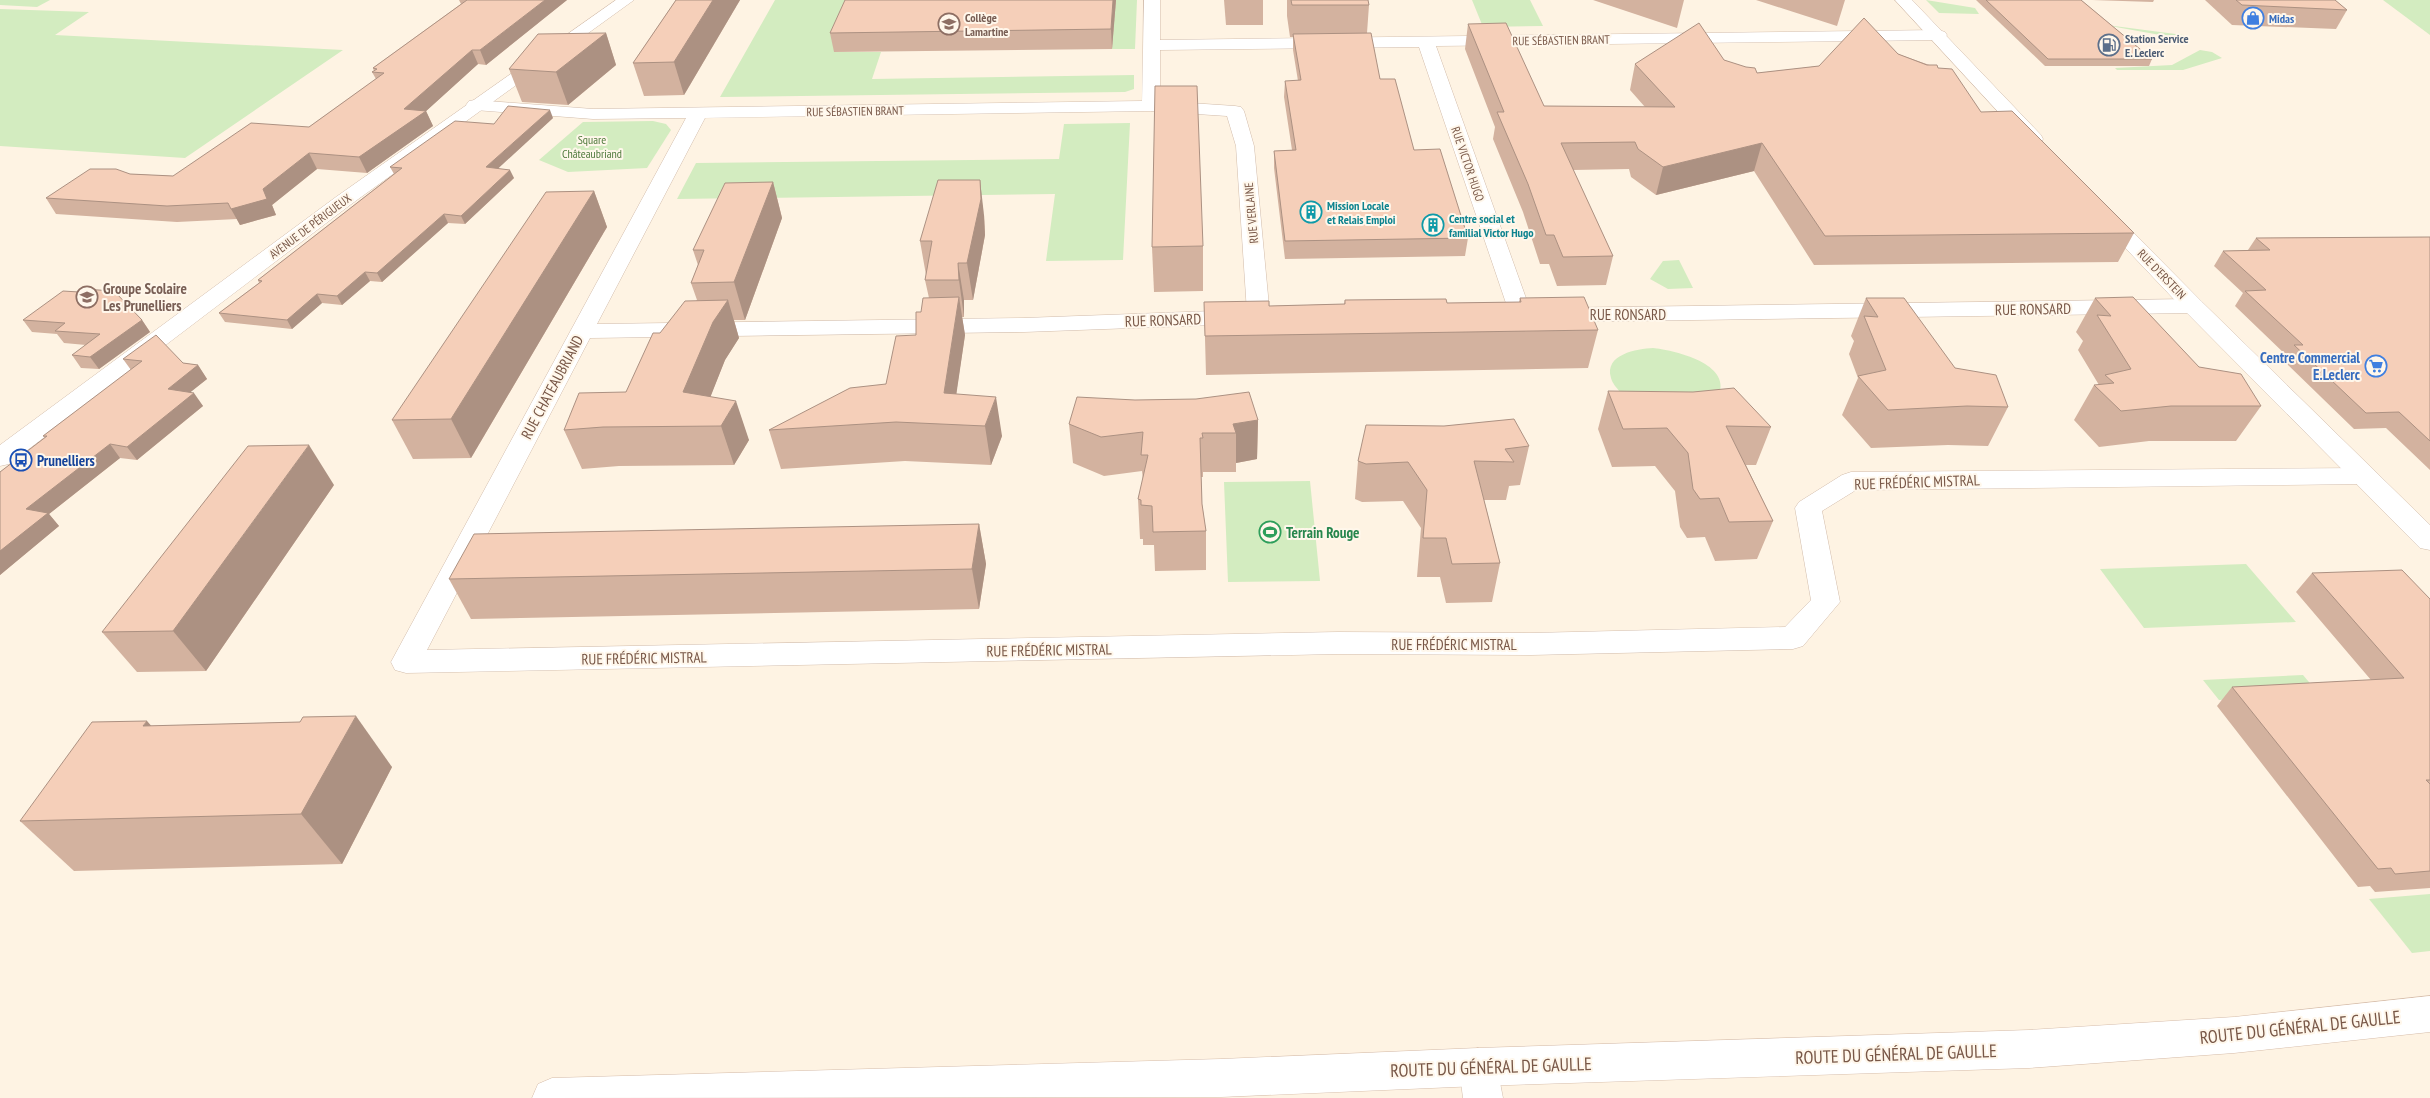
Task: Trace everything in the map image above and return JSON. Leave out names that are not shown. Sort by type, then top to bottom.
[{"type":"street","name":"AVENUE DE PÉRIGUEUX","points":[[0,458],[343,201],[475,105],[626,0]]},
{"type":"street","points":[[1152,0],[1152,106]]},
{"type":"street","points":[[1903,0],[2049,155]]},
{"type":"street","name":"RUE SÉBASTIEN BRANT","points":[[1152,44],[1938,35]]},
{"type":"street","name":"RUE VICTOR HUGO","points":[[1426,42],[1511,315]]},
{"type":"street","name":"RUE SÉBASTIEN BRANT","points":[[475,105],[593,114],[1152,106],[1235,111]]},
{"type":"street","name":"RUE VERLAINE","points":[[1235,111],[1245,146],[1269,317]]},
{"type":"street","name":"RUE CHATEAUBRIAND","points":[[406,662],[698,113]]},
{"type":"street","name":"RUE D'ERSTEIN","points":[[2089,198],[2193,306],[2430,541]]},
{"type":"street","name":"RUE RONSARD","points":[[1511,315],[1752,314],[2193,306]]},
{"type":"street","name":"RUE RONSARD","points":[[582,331],[1014,325],[1269,317]]},
{"type":"street","name":"RUE FRÉDÉRIC MISTRAL","points":[[406,662],[1329,643],[1531,644],[1793,638],[1826,602],[1808,508],[1850,481],[2364,476]]},
{"type":"street","name":"ROUTE DU GÉNÉRAL DE GAULLE","points":[[552,1098],[1221,1078],[1480,1082],[2029,1050],[2234,1035],[2430,1014]]},
{"type":"green space","points":[[0,0],[50,0],[37,7],[0,5]]},
{"type":"green space","points":[[775,0],[857,0],[834,52],[881,52],[872,79],[1134,75],[1134,89],[1125,92],[720,97]]},
{"type":"green space","points":[[1063,0],[1137,0],[1135,49],[1112,49],[1114,22]]},
{"type":"green space","points":[[1472,0],[1530,0],[1543,26],[1483,27]]},
{"type":"green space","points":[[1926,0],[1975,8],[1979,14],[1939,13]]},
{"type":"green space","points":[[2383,0],[2430,0],[2430,35]]},
{"type":"green space","points":[[0,9],[89,12],[55,35],[343,50],[185,158],[0,146]]},
{"type":"green space","points":[[2099,24],[2183,35],[2190,38],[2177,38]]},
{"type":"green space","points":[[2200,50],[2212,52],[2222,58],[2183,70],[2117,70],[2115,68],[2172,65]]},
{"type":"green space","name":"Square Châteaubriand","points":[[653,121],[666,124],[671,130],[647,168],[568,172],[539,160],[583,122]]},
{"type":"green space","points":[[1130,123],[1123,260],[1046,261],[1055,194],[677,199],[696,163],[1059,159],[1064,124]]},
{"type":"green space","points":[[1679,260],[1693,288],[1668,289],[1650,279],[1663,261]]},
{"type":"green space","points":[[1653,348],[1685,355],[1707,365],[1716,373],[1720,382],[1720,392],[1714,402],[1620,392],[1613,384],[1611,378],[1610,370],[1612,363],[1623,354]]},
{"type":"green space","name":"Terrain Rouge","points":[[1310,481],[1320,581],[1228,582],[1224,482]]},
{"type":"green space","points":[[2246,564],[2296,622],[2144,628],[2100,569]]},
{"type":"green space","points":[[2303,675],[2320,695],[2219,700],[2203,680]]},
{"type":"green space","points":[[2430,894],[2430,951],[2412,953],[2369,899]]},
{"type":"building","points":[[467,0],[545,0],[480,50],[472,50],[404,109],[426,111],[359,157],[309,153],[263,189],[267,199],[231,209],[228,203],[167,206],[46,198],[90,169],[116,169],[130,174],[173,176],[251,123],[309,127],[384,73],[372,72],[377,69],[373,68]]},
{"type":"building","points":[[676,0],[713,0],[674,62],[633,63]]},
{"type":"building","points":[[845,0],[1113,0],[1111,29],[830,33]]},
{"type":"building","points":[[1291,0],[1368,0],[1369,5],[1292,5]]},
{"type":"building","points":[[1986,0],[2081,0],[2152,59],[2048,59]]},
{"type":"building","points":[[2236,0],[2335,0],[2347,10],[2242,5]]},
{"type":"building","points":[[1864,18],[1898,54],[1927,65],[1937,65],[1938,68],[1952,69],[1981,112],[2012,111],[2134,233],[1825,236],[1762,143],[1663,167],[1638,149],[1635,142],[1561,143],[1613,256],[1563,257],[1554,235],[1546,235],[1528,184],[1497,112],[1504,112],[1468,24],[1506,23],[1544,106],[1675,107],[1635,64],[1699,23],[1724,60],[1755,68],[1757,73],[1819,66]]},
{"type":"building","points":[[606,33],[556,72],[509,69],[538,34]]},
{"type":"building","points":[[1371,33],[1380,79],[1395,79],[1414,150],[1440,149],[1468,238],[1285,241],[1274,151],[1296,150],[1285,81],[1301,80],[1293,34]]},
{"type":"building","points":[[1155,86],[1197,86],[1203,246],[1152,247]]},
{"type":"building","points":[[508,106],[550,110],[486,167],[510,170],[461,216],[444,214],[377,273],[365,272],[337,296],[317,294],[287,320],[219,313],[262,281],[258,280],[402,168],[390,167],[455,121],[494,124]]},
{"type":"building","points":[[938,180],[980,180],[981,199],[967,263],[958,263],[959,280],[925,280],[932,241],[920,241]]},
{"type":"building","points":[[773,182],[734,282],[691,283],[704,250],[693,250],[725,183]]},
{"type":"building","points":[[594,191],[451,419],[392,420],[546,192]]},
{"type":"building","name":"Centre Commercial E.Leclerc","points":[[2430,237],[2430,441],[2399,412],[2366,413],[2294,345],[2303,345],[2245,291],[2266,290],[2223,251],[2270,250],[2256,238]]},
{"type":"building","points":[[83,289],[114,291],[142,320],[90,357],[72,355],[100,334],[55,331],[65,323],[23,320],[63,291],[79,292]]},
{"type":"building","points":[[959,297],[944,393],[996,397],[985,426],[896,422],[769,430],[850,388],[886,384],[896,336],[916,335],[916,312],[921,312],[923,298]]},
{"type":"building","points":[[1584,297],[1598,330],[1205,336],[1204,302],[1269,301],[1269,306],[1345,304],[1345,300],[1446,299],[1447,303],[1521,302],[1520,298]]},
{"type":"building","points":[[2133,297],[2199,367],[2241,374],[2261,406],[2171,406],[2121,411],[2094,385],[2114,383],[2105,375],[2131,369],[2097,315],[2111,316],[2095,298]]},
{"type":"building","points":[[1866,298],[1904,298],[1955,368],[1996,375],[2008,407],[1967,406],[1888,410],[1858,376],[1886,370],[1864,316],[1878,317]]},
{"type":"building","points":[[728,300],[713,322],[683,392],[736,401],[721,426],[603,427],[564,430],[579,393],[626,392],[653,333],[660,333],[685,301]]},
{"type":"building","points":[[156,335],[183,363],[198,365],[168,389],[194,393],[127,447],[110,444],[26,509],[48,513],[0,551],[0,472],[47,436],[43,436],[142,361],[123,359]]},
{"type":"building","points":[[1734,388],[1771,427],[1726,426],[1773,521],[1729,522],[1719,498],[1700,499],[1693,489],[1688,453],[1667,428],[1623,429],[1608,391],[1693,392]]},
{"type":"building","points":[[1249,392],[1258,420],[1233,424],[1236,433],[1202,433],[1203,438],[1200,438],[1202,504],[1206,531],[1153,532],[1152,506],[1141,505],[1141,500],[1138,499],[1148,455],[1141,455],[1143,432],[1101,437],[1069,424],[1077,397],[1135,400],[1196,399]]},
{"type":"building","points":[[1514,419],[1529,446],[1505,449],[1514,462],[1474,461],[1500,563],[1452,564],[1446,538],[1423,538],[1427,490],[1408,462],[1366,464],[1358,461],[1366,425],[1444,426]]},
{"type":"building","points":[[309,445],[173,631],[102,632],[248,446]]},
{"type":"building","points":[[979,524],[972,569],[449,579],[474,534]]},
{"type":"building","points":[[2402,570],[2430,599],[2430,780],[2426,780],[2430,784],[2430,871],[2395,874],[2391,868],[2378,869],[2232,687],[2404,678],[2312,573]]},
{"type":"building","points":[[356,716],[301,814],[20,821],[92,722],[147,721],[143,726],[300,722],[303,717]]},
{"type":"place","name":"Midas","points":[[2253,18]]},
{"type":"place","name":"Collège Lamartine","points":[[949,24]]},
{"type":"place","name":"Station Service E. Leclerc","points":[[2109,45]]},
{"type":"place","name":"Mission Locale et Relais Emploi","points":[[1311,212]]},
{"type":"place","name":"Centre social et familial Victor Hugo","points":[[1433,225]]},
{"type":"place","name":"Groupe Scolaire Les Prunelliers","points":[[87,297]]},
{"type":"place","name":"Centre Commercial E.Leclerc","points":[[2376,366]]},
{"type":"place","name":"Prunelliers","points":[[21,460]]},
{"type":"place","name":"Terrain Rouge","points":[[1270,532]]}]
